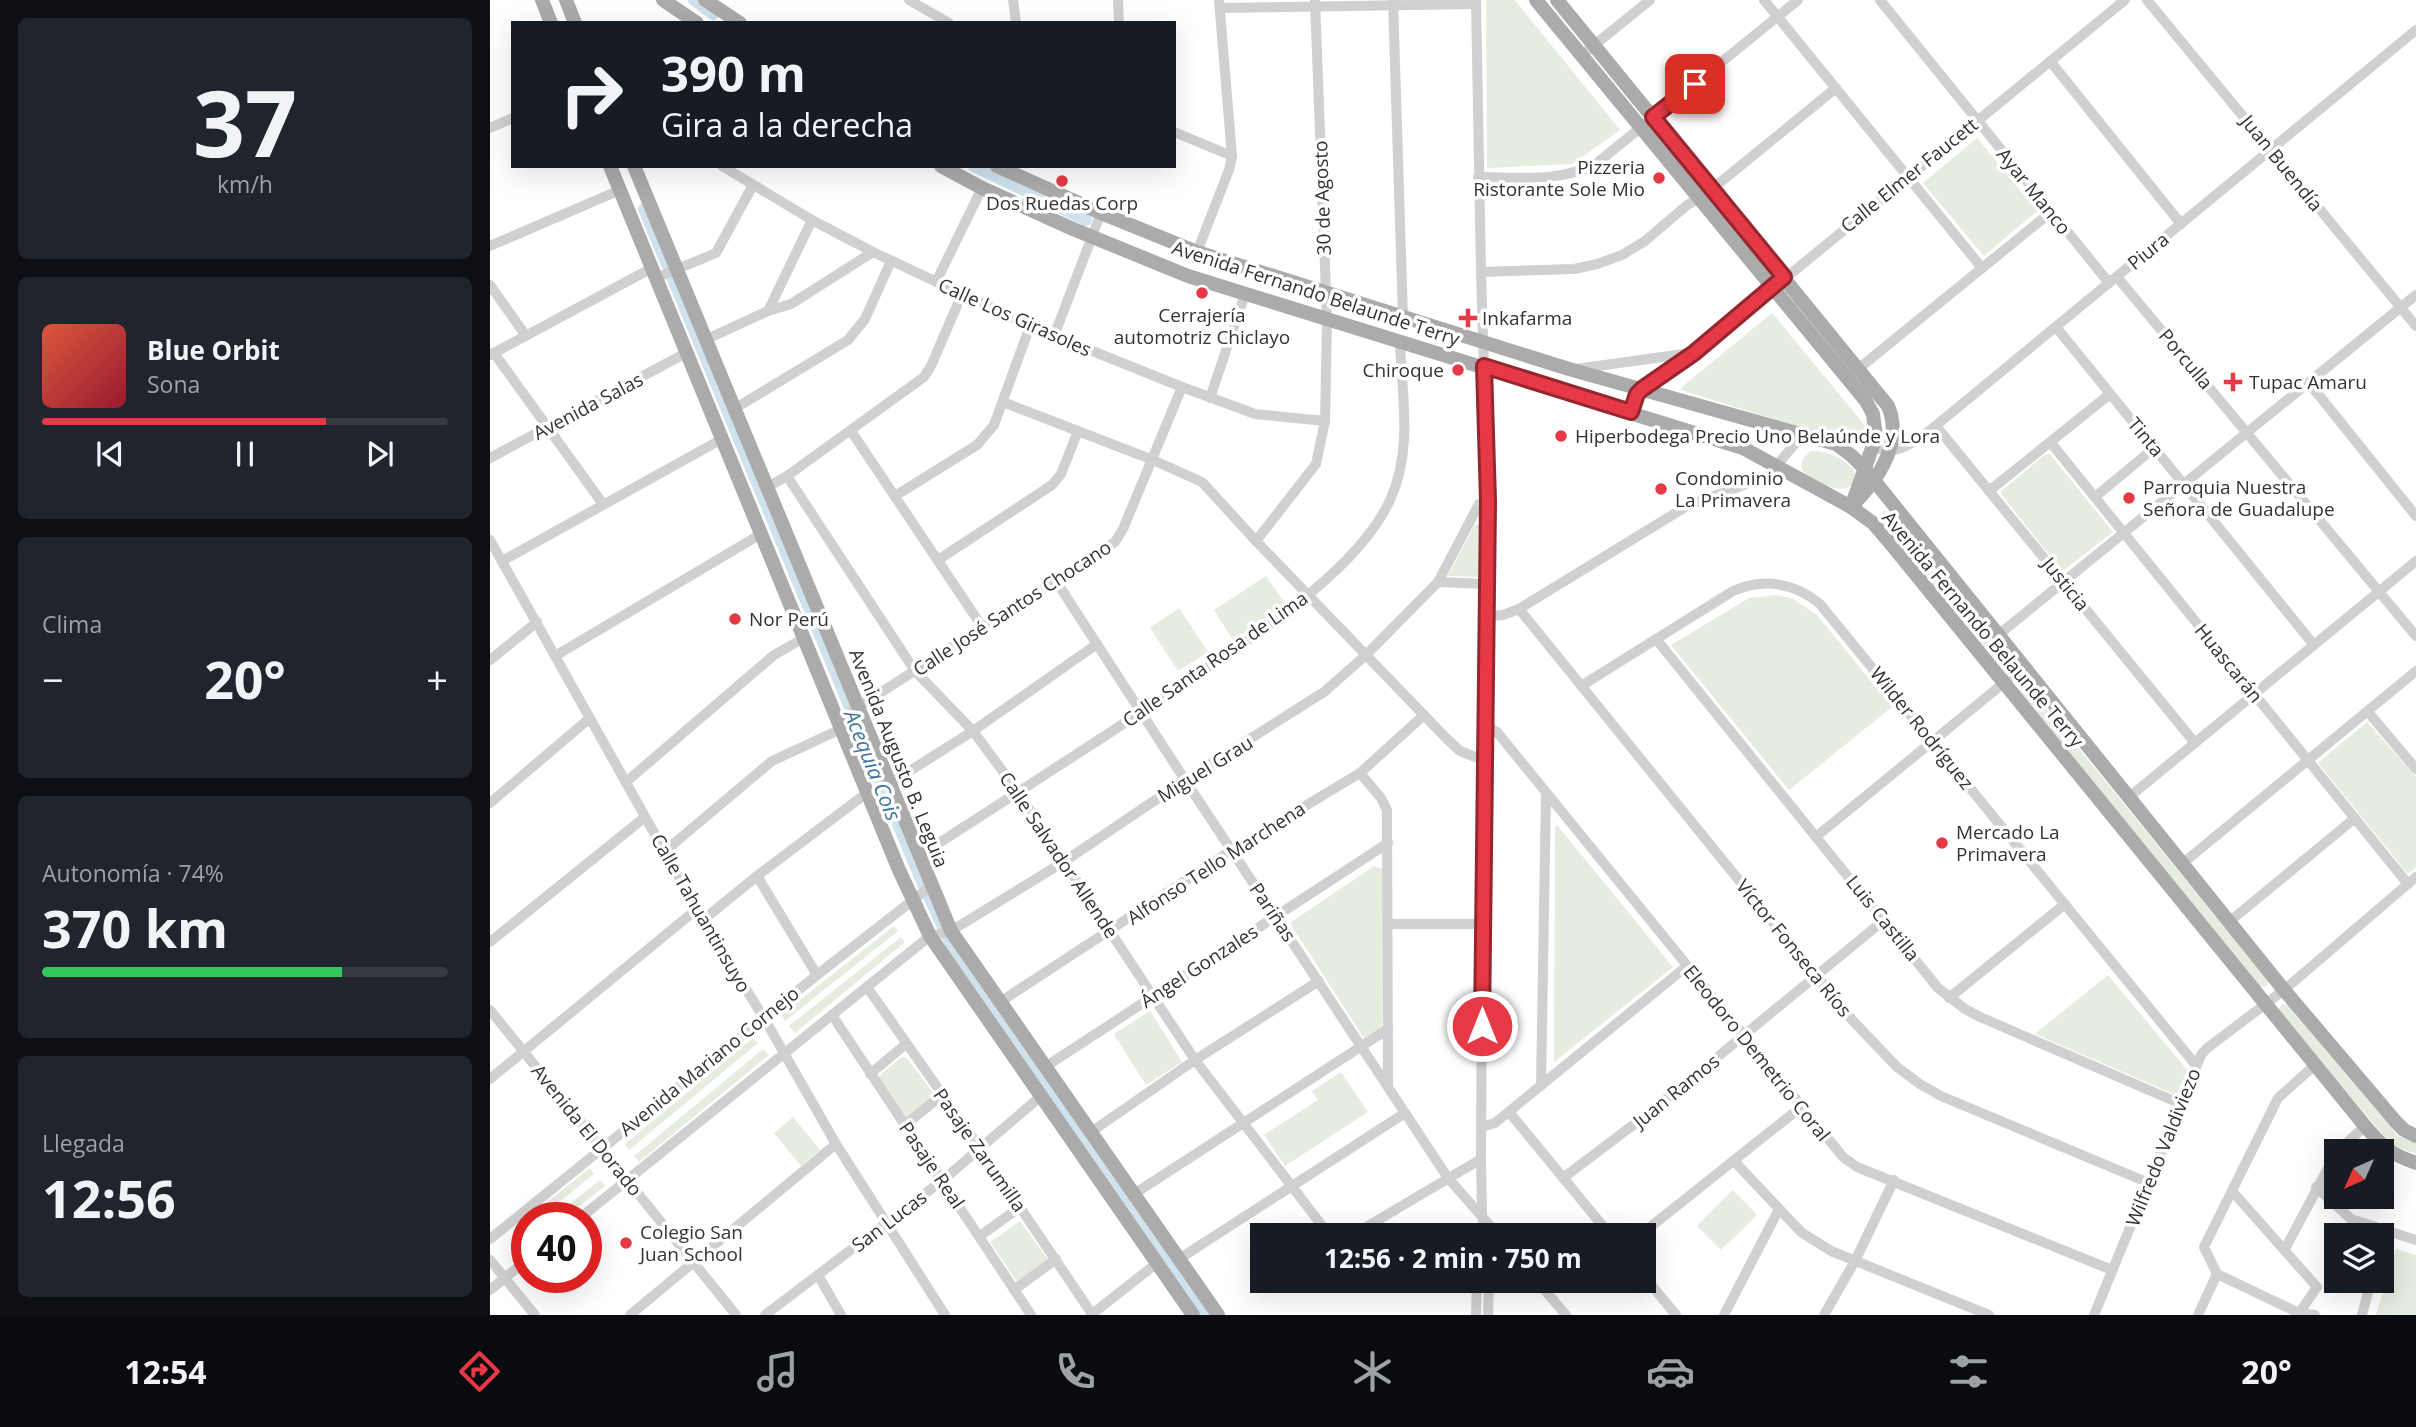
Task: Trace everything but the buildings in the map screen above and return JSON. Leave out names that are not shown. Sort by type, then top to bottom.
[{"type":"main road","points":[[542,0],[550,21]]},
{"type":"main road","points":[[566,0],[574,21]]},
{"type":"main road","points":[[663,0],[694,21]]},
{"type":"main road","points":[[705,0],[737,21]]},
{"type":"main road","points":[[1536,0],[1582,55],[1712,189],[1784,277],[1853,373],[1873,414],[1876,438],[1850,507]]},
{"type":"main road","points":[[1557,0],[1594,45],[1699,197],[1772,288],[1888,406],[1894,419],[1889,452],[1881,471],[1850,507]]},
{"type":"main road","points":[[611,168],[912,899],[931,936],[1193,1315]]},
{"type":"main road","name":"Avenida Augusto B. Leguia","points":[[635,168],[951,931],[1218,1315]]},
{"type":"main road","name":"Avenida Fernando Belaunde Terry","points":[[945,168],[982,188],[1092,237],[1188,276],[1743,448],[1850,507],[1873,523],[2384,1149],[2416,1163]]},
{"type":"main road","name":"Avenida Fernando Belaunde Terry","points":[[1001,168],[1101,213],[1198,252],[1569,369],[1836,444],[1864,468],[2022,668],[2284,990],[2396,1122],[2416,1136]]},
{"type":"street","points":[[909,0],[946,21]]},
{"type":"street","points":[[1013,0],[1016,21]]},
{"type":"street","points":[[1118,0],[1119,21]]},
{"type":"street","points":[[1582,55],[1650,0]]},
{"type":"street","points":[[1764,0],[1982,268]]},
{"type":"street","points":[[1478,177],[1562,177],[1580,172],[1614,151],[1798,0]]},
{"type":"street","name":"Ayar Manco","points":[[1880,0],[2051,212],[2113,280]]},
{"type":"street","name":"Calle Elmer Faucett","points":[[1631,412],[1637,394],[1642,389],[1694,353],[2125,0]]},
{"type":"street","name":"Juan Buendía","points":[[2147,0],[2416,326]]},
{"type":"street","points":[[1198,252],[1232,156],[1219,4],[1476,2],[1478,177],[1488,501],[1480,1159],[1484,1223]]},
{"type":"street","name":"30 de Agosto","points":[[1255,541],[1316,464],[1325,421],[1327,321],[1315,3]]},
{"type":"street","points":[[1393,3],[1403,318]]},
{"type":"street","name":"Piura","points":[[1889,452],[1900,451],[1936,426],[2416,30]]},
{"type":"street","points":[[2050,61],[2181,224]]},
{"type":"street","points":[[1481,272],[1574,269],[1622,255],[1645,241],[1712,189],[1836,88]]},
{"type":"street","points":[[490,128],[511,119]]},
{"type":"street","points":[[1176,133],[1232,156]]},
{"type":"street","name":"Calle Los Girasoles","points":[[729,168],[812,220],[891,261],[1030,326],[1255,414],[1325,421]]},
{"type":"street","points":[[603,505],[492,354],[655,274],[716,253],[754,185]]},
{"type":"street","points":[[936,282],[982,188]]},
{"type":"street","points":[[490,246],[620,190]]},
{"type":"street","points":[[1853,373],[2051,212]]},
{"type":"street","points":[[1054,336],[1101,213]]},
{"type":"street","points":[[768,311],[812,220]]},
{"type":"street","points":[[705,340],[768,311],[791,304],[873,252]]},
{"type":"street","points":[[734,409],[848,340],[865,319],[891,261]]},
{"type":"street","name":"Porculla","points":[[2113,280],[2247,433],[2416,636]]},
{"type":"street","points":[[490,285],[526,336]]},
{"type":"street","points":[[1210,398],[1245,294]]},
{"type":"street","points":[[766,488],[787,476],[924,377],[961,295]]},
{"type":"street","points":[[1997,636],[2416,295]]},
{"type":"street","points":[[895,496],[977,445],[995,425],[1030,326]]},
{"type":"street","name":"Tinta","points":[[2056,327],[2314,645]]},
{"type":"street","name":"Calle Santa Rosa de Lima","points":[[919,856],[1141,713],[1264,629],[1308,594],[1353,552],[1376,527],[1400,474],[1405,447],[1400,343]]},
{"type":"street","name":"Avenida Salas","points":[[490,458],[686,353]]},
{"type":"street","points":[[1569,369],[1694,353]]},
{"type":"street","points":[[2309,383],[2416,516]]},
{"type":"street","name":"Calle José Santos Chocano","points":[[665,851],[772,761],[839,723],[857,708],[1115,542],[1153,460],[1182,387]]},
{"type":"street","points":[[1989,491],[2110,394]]},
{"type":"street","points":[[1003,402],[1153,460],[1202,482],[1255,541],[1460,751],[1483,760]]},
{"type":"street","name":"Justicia","points":[[1936,426],[2195,743]]},
{"type":"street","points":[[851,430],[983,628]]},
{"type":"street","points":[[937,560],[1052,485],[1061,474],[1078,431]]},
{"type":"street","points":[[1487,616],[1503,615],[1519,609],[1687,506],[1768,476],[1803,434]]},
{"type":"street","points":[[502,561],[722,439]]},
{"type":"street","name":"Huascarán","points":[[2051,443],[2309,761],[2412,881]]},
{"type":"street","points":[[2095,497],[2154,447]]},
{"type":"street","points":[[1872,449],[1889,452]]},
{"type":"street","name":"Calle Salvador Allende","points":[[787,476],[915,671],[973,731],[1018,792],[1195,1060],[1320,1223]]},
{"type":"street","name":"Miguel Grau","points":[[951,931],[1065,861],[1185,780],[1308,705],[1366,654],[1438,582],[1479,504],[1488,501]]},
{"type":"street","points":[[555,656],[761,534]]},
{"type":"street","name":"Calle Tahuantinsuyo","points":[[490,540],[703,920],[764,1018],[836,1144],[945,1315]]},
{"type":"street","points":[[2128,798],[2416,561]]},
{"type":"street","name":"Pariñas","points":[[1056,581],[1448,1178],[1488,1223]]},
{"type":"street","points":[[1438,582],[1487,584]]},
{"type":"street","name":"Wilder Rodríguez","points":[[1581,686],[1746,585],[1777,584],[1795,588],[1820,604],[2195,1064]]},
{"type":"street","name":"Víctor Fonseca Ríos","points":[[1519,609],[1876,1047],[1920,1084],[1963,1107],[2149,1183]]},
{"type":"street","points":[[490,660],[537,622]]},
{"type":"street","points":[[626,782],[774,655],[804,638]]},
{"type":"street","name":"Luis Castilla","points":[[1656,639],[1949,998],[1980,1017],[2181,1104]]},
{"type":"street","points":[[889,783],[973,731],[1097,645]]},
{"type":"street","points":[[1817,836],[2022,668]]},
{"type":"street","points":[[2182,864],[2416,671]]},
{"type":"street","points":[[2368,712],[2416,769]]},
{"type":"street","name":"Alfonso Tello Marchena","points":[[1000,1002],[1232,850],[1360,773],[1424,715]]},
{"type":"street","points":[[490,803],[590,718]]},
{"type":"street","name":"Eleodoro Demetrio Coral","points":[[1485,725],[1497,732],[1843,1157],[1857,1167],[2112,1270]]},
{"type":"street","points":[[1360,773],[1381,798],[1387,810],[1388,1087]]},
{"type":"street","points":[[703,920],[868,792]]},
{"type":"street","points":[[1541,1086],[1546,793]]},
{"type":"street","points":[[490,942],[645,817]]},
{"type":"street","points":[[2229,922],[2356,818]]},
{"type":"street","name":"Ángel Gonzales","points":[[1045,1067],[1388,843]]},
{"type":"street","points":[[757,876],[817,975]]},
{"type":"street","name":"Wilfredo Valdiviezo","points":[[2094,1315],[2195,1064],[2206,1049],[2284,990],[2412,881]]},
{"type":"street","name":"Avenida Mariano Cornejo","points":[[490,1239],[912,899],[931,887]]},
{"type":"street","points":[[1949,998],[2065,904]]},
{"type":"street","points":[[490,1079],[697,909]]},
{"type":"street","name":"Juan Ramos","points":[[1563,1178],[1653,1110],[1884,920]]},
{"type":"street","points":[[1388,924],[1482,925]]},
{"type":"street","points":[[600,1202],[931,936],[951,931]]},
{"type":"street","points":[[1481,1127],[1495,1123],[1687,966]]},
{"type":"street","points":[[1091,1132],[1195,1060],[1319,981]]},
{"type":"street","name":"Pasaje Zarumilla","points":[[867,987],[980,1148],[1092,1315]]},
{"type":"street","name":"Avenida El Dorado","points":[[490,1010],[736,1315]]},
{"type":"street","name":"Pasaje Real","points":[[832,1015],[1031,1315]]},
{"type":"street","points":[[1134,1194],[1388,1029]]},
{"type":"street","points":[[870,1074],[906,1044]]},
{"type":"street","points":[[2315,1066],[2278,1098],[2204,1247],[2217,1274],[2299,1314],[2315,1315]]},
{"type":"street","points":[[905,1125],[942,1095]]},
{"type":"street","name":"San Lucas","points":[[765,1315],[943,1180],[1041,1096]]},
{"type":"street","points":[[1655,1223],[1801,1107]]},
{"type":"street","points":[[1508,1112],[1600,1223]]},
{"type":"street","points":[[1179,1259],[1405,1113]]},
{"type":"street","points":[[2351,1139],[2365,1126]]},
{"type":"street","points":[[630,1315],[836,1144]]},
{"type":"street","points":[[1373,1223],[1480,1159]]},
{"type":"street","points":[[1734,1161],[1801,1232],[1813,1241],[1855,1261],[1989,1315]]},
{"type":"street","points":[[2285,1249],[2324,1174]]},
{"type":"street","points":[[1824,1315],[1855,1261],[1894,1180]]},
{"type":"street","points":[[2316,1187],[2359,1223]]},
{"type":"street","points":[[2232,1191],[2317,1287],[2299,1314]]},
{"type":"street","points":[[980,1236],[1020,1207]]},
{"type":"street","points":[[1724,1315],[1779,1209]]},
{"type":"street","points":[[1481,1223],[1482,1215]]},
{"type":"street","points":[[2394,1237],[2416,1240]]},
{"type":"street","points":[[1014,1290],[1056,1259]]},
{"type":"street","points":[[490,1260],[535,1315]]},
{"type":"street","points":[[1092,1315],[1157,1263]]},
{"type":"street","points":[[490,1290],[511,1273]]},
{"type":"street","points":[[2198,1315],[2217,1274]]},
{"type":"street","points":[[818,1275],[841,1315]]},
{"type":"street","points":[[1656,1291],[1676,1315]]},
{"type":"street","points":[[1476,1315],[1477,1293]]},
{"type":"street","points":[[1488,1315],[1489,1293]]},
{"type":"street","points":[[1547,1293],[1566,1315]]},
{"type":"street","points":[[2362,1315],[2368,1293]]},
{"type":"shaded area","points":[[1486,0],[1515,0],[1620,130],[1572,164],[1487,168]]},
{"type":"shaded area","points":[[1977,138],[2037,211],[1984,256],[1923,183]]},
{"type":"shaded area","points":[[1772,313],[1867,428],[1868,432],[1862,441],[1854,444],[1681,390]]},
{"type":"shaded area","points":[[1811,451],[1824,452],[1842,459],[1855,473],[1853,482],[1842,489],[1834,488],[1804,473],[1803,461]]},
{"type":"shaded area","points":[[2046,454],[2050,454],[2113,532],[2064,570],[2061,570],[2001,494],[2001,491]]},
{"type":"shaded area","points":[[1883,511],[2009,661],[2008,664],[2001,667],[1879,517]]},
{"type":"shaded area","points":[[1475,524],[1479,525],[1478,577],[1448,576]]},
{"type":"shaded area","points":[[1266,576],[1286,605],[1233,640],[1214,610]]},
{"type":"shaded area","points":[[1776,595],[1792,598],[1817,615],[1892,707],[1789,790],[1671,645],[1749,598]]},
{"type":"shaded area","points":[[1179,608],[1208,652],[1178,671],[1150,628]]},
{"type":"shaded area","points":[[2022,685],[2027,685],[2268,981],[2267,986],[2260,987],[2020,691]]},
{"type":"shaded area","points":[[2367,722],[2416,777],[2416,867],[2408,874],[2318,763]]},
{"type":"shaded area","points":[[1557,825],[1673,967],[1554,1062],[1555,827]]},
{"type":"shaded area","points":[[1374,866],[1383,869],[1382,1030],[1365,1040],[1290,923]]},
{"type":"shaded area","points":[[894,926],[898,931],[785,1021],[781,1015]]},
{"type":"shaded area","points":[[901,937],[905,942],[795,1033],[789,1026]]},
{"type":"shaded area","points":[[2108,975],[2188,1071],[2176,1095],[2035,1034]]},
{"type":"shaded area","points":[[2282,1004],[2287,1005],[2398,1136],[2416,1143],[2416,1154],[2394,1146],[2394,1139],[2387,1139],[2278,1011]]},
{"type":"shaded area","points":[[1150,1011],[1182,1062],[1146,1085],[1114,1034]]},
{"type":"shaded area","points":[[753,1038],[758,1043],[629,1150],[625,1144]]},
{"type":"shaded area","points":[[763,1049],[769,1055],[639,1162],[634,1156]]},
{"type":"shaded area","points":[[902,1057],[906,1057],[935,1095],[906,1118],[879,1078]]},
{"type":"shaded area","points":[[1341,1072],[1368,1112],[1285,1166],[1264,1135],[1318,1100],[1312,1091]]},
{"type":"shaded area","points":[[793,1117],[820,1150],[801,1166],[774,1133]]},
{"type":"shaded area","points":[[590,1168],[594,1174],[559,1202],[547,1202]]},
{"type":"shaded area","points":[[600,1180],[605,1186],[584,1202],[572,1202]]},
{"type":"shaded area","points":[[1733,1190],[1757,1215],[1721,1250],[1697,1226]]},
{"type":"shaded area","points":[[1020,1221],[1049,1261],[1018,1283],[990,1242]]},
{"type":"shaded area","points":[[2396,1249],[2416,1255],[2416,1315],[2376,1315],[2383,1293],[2394,1293]]},
{"type":"waterway","points":[[694,0],[713,14]]},
{"type":"waterway","points":[[978,168],[1086,220]]},
{"type":"waterway","name":"Acequia Cois","points":[[644,209],[920,877],[955,953],[1208,1315]]},
{"type":"place","name":"Pizzeria Ristorante Sole Mio","points":[[1659,178]]},
{"type":"place","name":"Dos Ruedas Corp","points":[[1062,181]]},
{"type":"place","name":"Cerrajería automotriz Chiclayo","points":[[1202,293]]},
{"type":"place","name":"Inkafarma","points":[[1468,318]]},
{"type":"place","name":"Chiroque","points":[[1458,370]]},
{"type":"place","name":"Tupac Amaru","points":[[2233,382]]},
{"type":"place","name":"Hiperbodega Precio Uno Belaúnde y Lora","points":[[1561,436]]},
{"type":"place","name":"Condominio La Primavera","points":[[1661,489]]},
{"type":"place","name":"Parroquia Nuestra Señora de Guadalupe","points":[[2129,498]]},
{"type":"place","name":"Nor Perú","points":[[735,619]]},
{"type":"place","name":"Mercado La Primavera","points":[[1942,843]]},
{"type":"place","name":"Colegio San Juan School","points":[[626,1243]]},
{"type":"route","points":[[1482,1026],[1488,501],[1484,366],[1631,412],[1634,399],[1642,389],[1694,353],[1784,277],[1653,117],[1695,84]]}]
